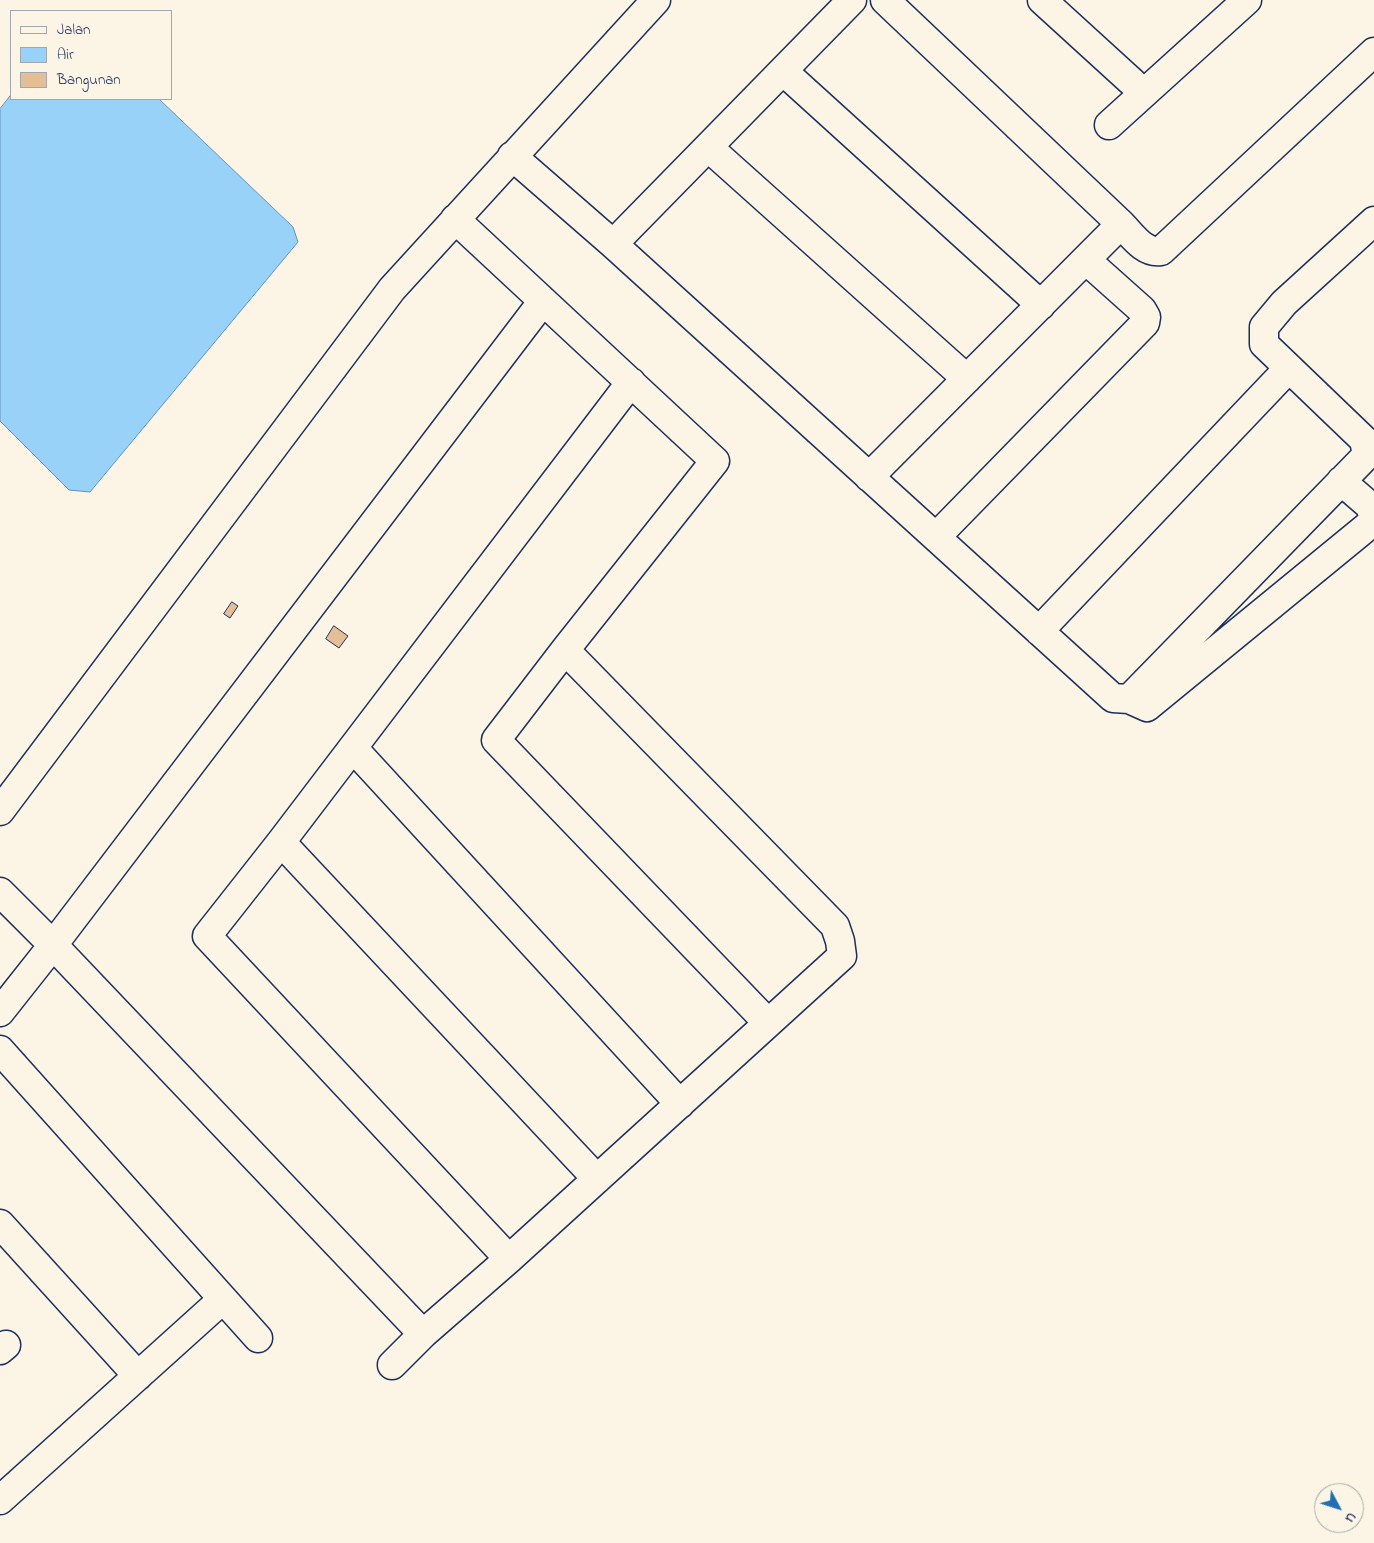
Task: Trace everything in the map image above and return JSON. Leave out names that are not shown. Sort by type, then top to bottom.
[{"type":"street","points":[[0,811],[392,289],[656,0]]},
{"type":"street","points":[[613,244],[852,0]]},
{"type":"street","points":[[886,0],[1120,224],[1153,252],[1161,251],[1374,52]]},
{"type":"street","points":[[1042,0],[1144,92]]},
{"type":"street","points":[[1109,125],[1246,0]]},
{"type":"street","points":[[783,71],[1041,305]]},
{"type":"street","points":[[708,148],[966,379]]},
{"type":"street","points":[[512,156],[613,244],[1113,698],[1129,699],[1147,707],[1374,520],[1370,506],[1341,481]]},
{"type":"street","points":[[455,219],[715,461],[496,740],[768,1023]]},
{"type":"street","points":[[1129,699],[1368,454],[1364,440],[1264,344],[1264,327],[1284,303],[1374,221]]},
{"type":"street","points":[[869,477],[1120,224]]},
{"type":"street","points":[[936,537],[1145,323],[1146,317],[1142,310],[1086,260]]},
{"type":"street","points":[[0,1012],[53,945],[542,300]]},
{"type":"street","points":[[1039,630],[1289,368]]},
{"type":"street","points":[[509,1259],[207,936],[353,748],[631,382]]},
{"type":"street","points":[[392,1364],[842,956],[835,926],[565,650]]},
{"type":"street","points":[[353,748],[680,1104]]},
{"type":"street","points":[[281,842],[597,1179]]},
{"type":"street","points":[[0,892],[53,945],[423,1334]]},
{"type":"street","points":[[0,1050],[258,1338]]},
{"type":"street","points":[[0,1224],[138,1376]]},
{"type":"street","points":[[0,1500],[223,1299]]},
{"type":"water","points":[[10,96],[10,100],[160,100],[293,227],[298,242],[90,492],[69,490],[0,421],[0,109]]},
{"type":"building","points":[[232,602],[238,606],[230,618],[224,614]]},
{"type":"building","points":[[334,626],[348,636],[339,648],[326,639]]}]
